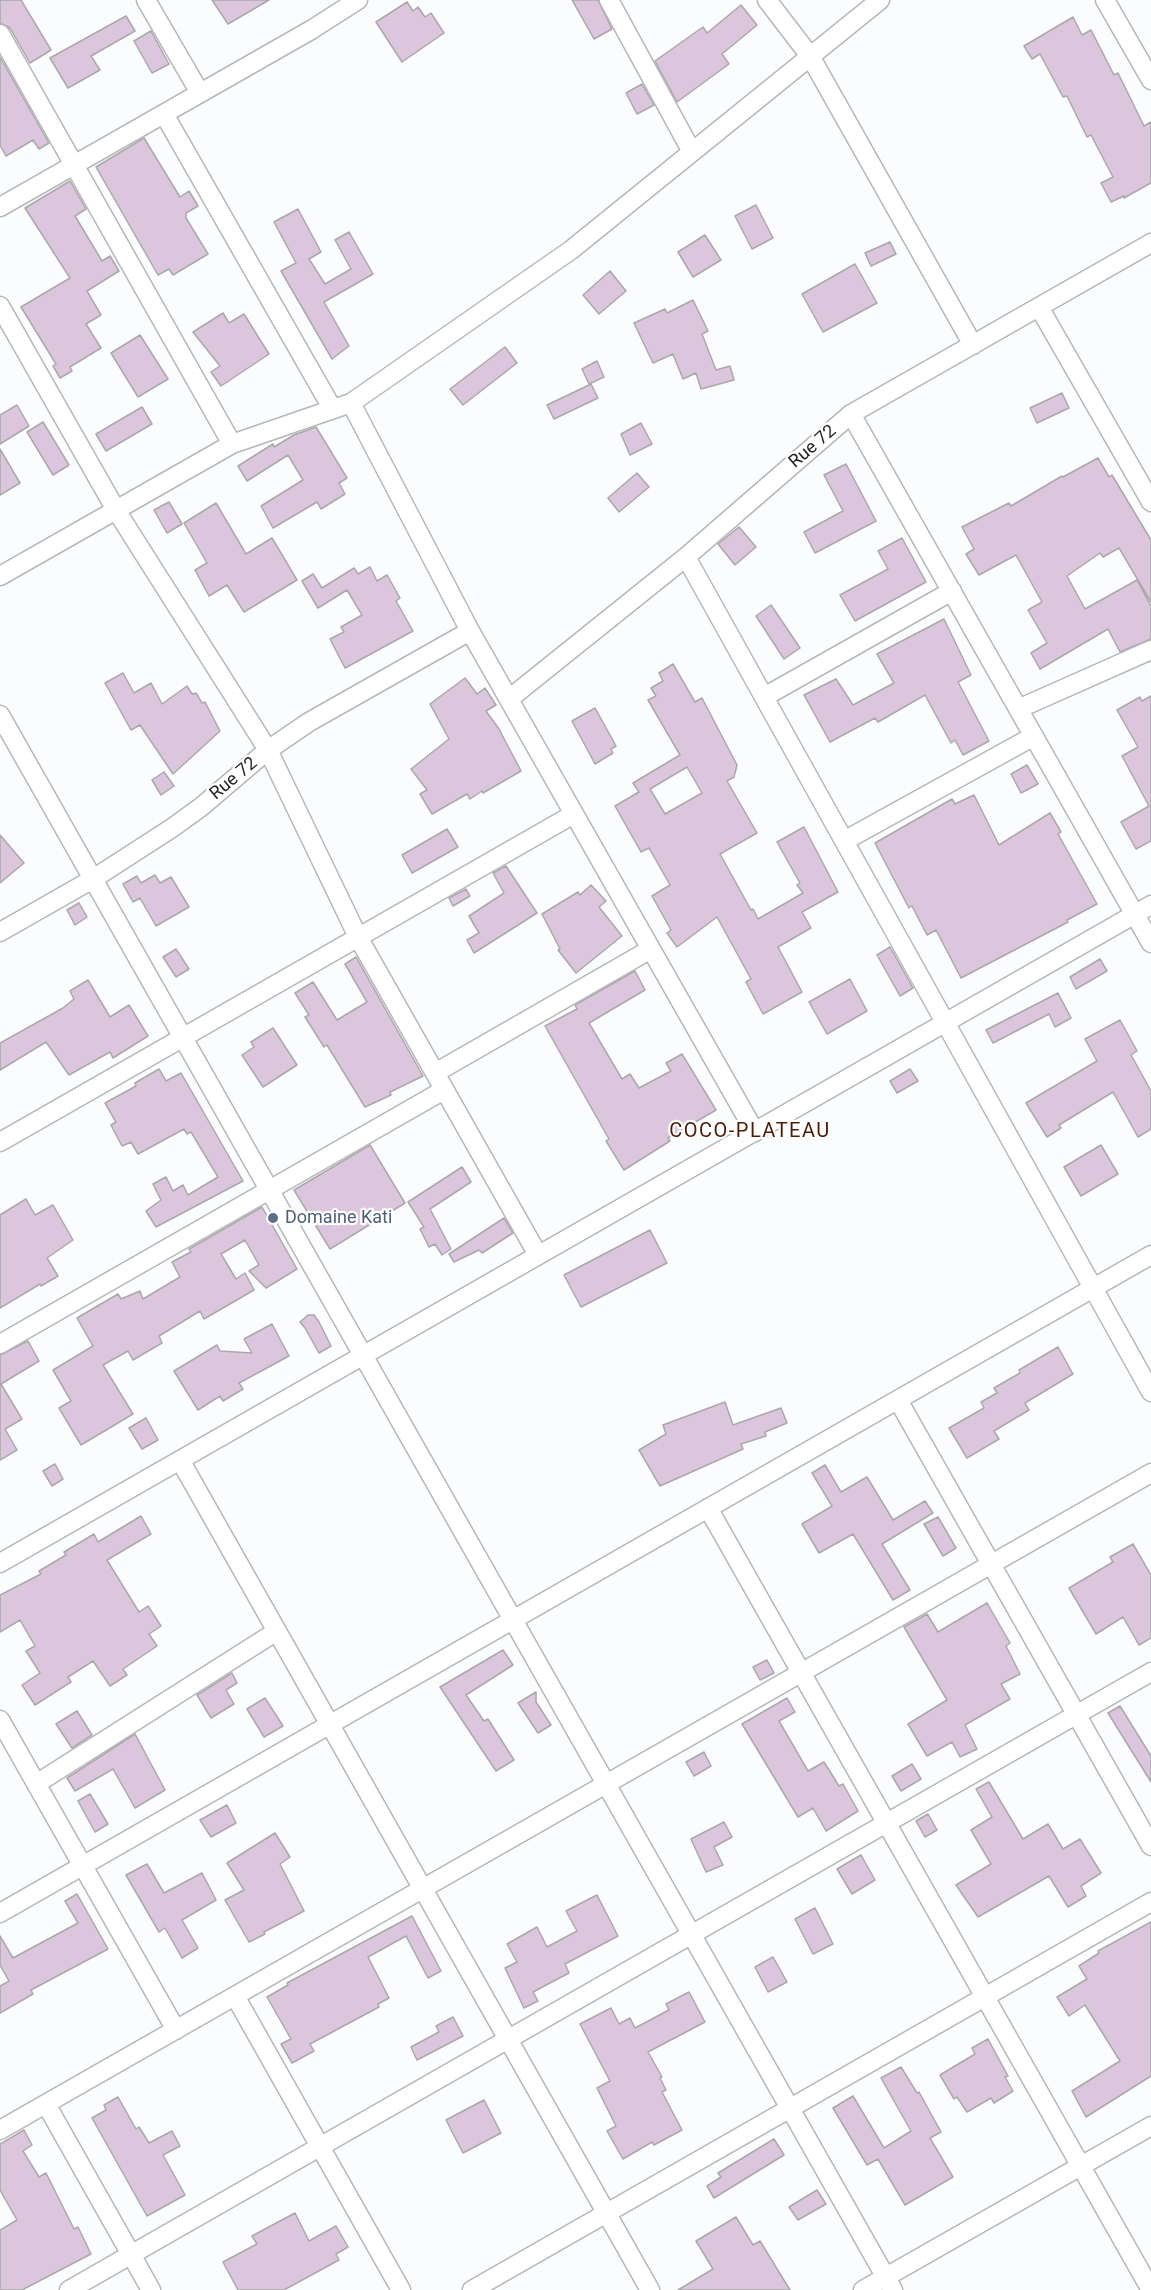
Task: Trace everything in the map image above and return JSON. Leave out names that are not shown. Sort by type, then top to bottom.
[{"type":"street","points":[[146,0],[200,93]]},
{"type":"street","points":[[0,207],[311,30],[358,0]]},
{"type":"street","points":[[609,0],[692,152]]},
{"type":"street","points":[[767,0],[810,56],[973,345]]},
{"type":"street","points":[[0,576],[232,444],[351,403],[571,250],[880,0]]},
{"type":"street","points":[[1106,0],[1151,80]]},
{"type":"street","points":[[0,34],[232,444]]},
{"type":"street","points":[[164,114],[332,408]]},
{"type":"street","name":"Rue 72","points":[[509,699],[686,557],[851,414],[1151,243]]},
{"type":"street","points":[[0,306],[116,510],[268,750],[358,937],[538,1255]]},
{"type":"street","points":[[1040,307],[1151,502]]},
{"type":"street","points":[[351,403],[470,631],[755,1132]]},
{"type":"street","points":[[851,414],[1151,943]]},
{"type":"street","points":[[686,557],[1151,1392]]},
{"type":"street","points":[[764,697],[952,591]]},
{"type":"street","name":"Rue 72","points":[[0,932],[93,879],[201,807],[268,750],[309,722],[470,631]]},
{"type":"street","points":[[1018,709],[1151,650]]},
{"type":"street","points":[[0,715],[889,2284]]},
{"type":"street","points":[[844,841],[1034,736]]},
{"type":"street","points":[[0,1142],[574,814]]},
{"type":"street","points":[[0,1563],[1151,905]]},
{"type":"street","points":[[435,1073],[651,950]]},
{"type":"street","points":[[0,1344],[444,1090]]},
{"type":"street","points":[[0,1912],[1151,1255]]},
{"type":"street","points":[[898,1400],[1151,1846]]},
{"type":"street","points":[[180,1460],[651,2290]]},
{"type":"street","points":[[0,2130],[1151,1473]]},
{"type":"street","points":[[708,1508],[1151,2290]]},
{"type":"street","points":[[36,1784],[277,1631]]},
{"type":"street","points":[[69,2290],[1151,1672]]},
{"type":"street","points":[[0,1720],[176,2030]]},
{"type":"street","points":[[472,2290],[1151,1902]]},
{"type":"street","points":[[235,1996],[401,2290]]},
{"type":"street","points":[[46,2104],[151,2290]]},
{"type":"street","points":[[863,2290],[889,2284],[1081,2166],[1151,2126]]},
{"type":"building","points":[[0,0],[21,0],[51,50],[30,63],[10,28],[0,23]]},
{"type":"building","points":[[212,0],[269,0],[228,24]]},
{"type":"building","points":[[572,0],[598,0],[612,29],[594,39]]},
{"type":"building","points":[[407,2],[413,11],[418,7],[425,17],[431,13],[444,33],[402,62],[376,22]]},
{"type":"building","points":[[741,5],[757,25],[722,54],[729,64],[677,102],[655,61],[703,27],[707,33]]},
{"type":"building","points":[[126,16],[135,31],[91,56],[100,70],[68,88],[50,58]]},
{"type":"building","points":[[1073,17],[1082,35],[1091,30],[1114,75],[1118,73],[1144,126],[1151,122],[1151,183],[1124,198],[1124,196],[1111,202],[1101,183],[1113,177],[1091,135],[1087,137],[1067,96],[1063,97],[1040,54],[1032,59],[1024,46]]},
{"type":"building","points":[[151,31],[169,64],[152,73],[134,41]]},
{"type":"building","points":[[0,57],[49,143],[39,149],[33,140],[6,156],[0,145]]},
{"type":"building","points":[[642,84],[654,105],[637,114],[626,93]]},
{"type":"building","points":[[144,138],[180,197],[189,191],[198,206],[186,213],[186,218],[208,254],[173,275],[169,269],[158,275],[96,167]]},
{"type":"building","points":[[70,181],[86,209],[75,216],[102,261],[110,256],[119,271],[87,291],[101,315],[86,324],[101,348],[70,367],[72,371],[60,378],[53,366],[56,364],[21,307],[70,278],[25,208]]},
{"type":"building","points":[[756,205],[773,238],[752,249],[735,216]]},
{"type":"building","points":[[298,209],[321,252],[309,259],[325,284],[351,269],[335,240],[349,232],[373,274],[324,302],[349,346],[332,359],[281,271],[296,263],[274,222]]},
{"type":"building","points":[[705,235],[721,260],[693,277],[678,252]]},
{"type":"building","points":[[890,242],[896,254],[871,266],[865,253]]},
{"type":"building","points":[[855,264],[877,303],[823,332],[802,294]]},
{"type":"building","points":[[610,271],[626,291],[599,314],[583,295]]},
{"type":"building","points":[[693,300],[708,331],[702,334],[716,370],[730,366],[734,380],[701,389],[696,373],[683,379],[673,354],[653,363],[634,323],[665,309],[667,313]]},
{"type":"building","points":[[223,313],[229,323],[244,314],[269,354],[221,386],[211,372],[220,366],[193,332]]},
{"type":"building","points":[[140,335],[168,379],[138,397],[111,353]]},
{"type":"building","points":[[505,347],[517,363],[463,405],[450,389]]},
{"type":"building","points":[[597,361],[604,377],[589,384],[582,369]]},
{"type":"building","points":[[591,384],[598,398],[554,419],[547,405]]},
{"type":"building","points":[[1062,393],[1069,408],[1037,423],[1030,408]]},
{"type":"building","points":[[17,405],[29,426],[0,444],[0,415]]},
{"type":"building","points":[[142,407],[152,424],[106,451],[96,434]]},
{"type":"building","points":[[43,422],[69,465],[53,475],[27,432]]},
{"type":"building","points":[[641,423],[652,444],[630,455],[621,434]]},
{"type":"building","points":[[316,427],[347,478],[339,483],[345,494],[321,509],[317,502],[273,528],[261,506],[303,480],[288,455],[247,481],[238,466],[273,444],[274,447],[294,435]]},
{"type":"building","points":[[0,449],[20,483],[0,495]]},
{"type":"building","points":[[1098,458],[1109,477],[1112,475],[1151,540],[1151,602],[1119,548],[1103,557],[1100,553],[1067,576],[1085,609],[1137,580],[1151,606],[1151,639],[1120,652],[1108,629],[1040,669],[1031,653],[1047,643],[1028,610],[1042,602],[1016,555],[979,575],[966,554],[974,549],[962,527],[1009,503],[1011,506]]},
{"type":"building","points":[[846,464],[876,521],[815,553],[804,532],[843,511],[824,475]]},
{"type":"building","points":[[637,473],[649,487],[619,512],[608,498]]},
{"type":"building","points":[[169,502],[182,524],[167,533],[154,510]]},
{"type":"building","points":[[216,503],[246,554],[272,538],[297,580],[244,612],[227,585],[209,596],[195,570],[207,563],[184,523]]},
{"type":"building","points":[[739,527],[756,547],[735,565],[718,544]]},
{"type":"building","points":[[902,538],[926,582],[855,621],[840,595],[888,569],[878,551]]},
{"type":"building","points":[[370,567],[377,581],[387,575],[400,598],[396,601],[413,631],[345,668],[330,639],[344,632],[341,627],[362,615],[347,590],[318,608],[302,581],[313,574],[322,588],[354,568],[358,574]]},
{"type":"building","points":[[771,605],[800,648],[784,659],[756,616]]},
{"type":"building","points":[[944,619],[971,675],[958,682],[989,741],[963,755],[955,740],[951,743],[925,695],[878,722],[875,718],[830,742],[804,695],[836,679],[853,705],[894,683],[877,654]]},
{"type":"building","points":[[673,664],[695,702],[702,698],[737,765],[734,777],[727,781],[757,833],[720,854],[758,919],[803,893],[797,885],[800,883],[777,842],[804,827],[838,892],[802,912],[811,928],[778,947],[802,992],[763,1014],[746,982],[751,979],[717,917],[677,947],[667,933],[671,930],[652,896],[670,885],[649,848],[641,852],[615,806],[639,792],[633,783],[680,755],[648,700],[656,696],[651,688],[663,681],[659,673]],"holes":[[[687,767],[702,793],[665,814],[650,789]]]},
{"type":"building","points":[[123,673],[134,693],[151,683],[162,704],[187,686],[192,694],[196,693],[202,703],[205,702],[220,731],[173,774],[140,725],[131,730],[105,683]]},
{"type":"building","points":[[465,678],[477,694],[485,688],[496,705],[486,711],[499,729],[521,771],[483,793],[482,791],[470,799],[467,794],[432,814],[420,794],[427,790],[411,769],[449,739],[430,704]]},
{"type":"building","points":[[1151,696],[1151,841],[1136,849],[1121,822],[1149,806],[1122,756],[1138,747],[1117,710],[1140,697],[1142,701]]},
{"type":"building","points":[[595,708],[616,746],[611,749],[613,753],[595,764],[572,721]]},
{"type":"building","points":[[1027,765],[1038,784],[1021,793],[1011,774]]},
{"type":"building","points":[[164,772],[174,786],[161,795],[152,780]]},
{"type":"building","points":[[974,795],[999,845],[1050,813],[1061,832],[1058,834],[1097,904],[1067,920],[1068,922],[961,978],[936,930],[927,935],[912,906],[909,908],[875,843],[952,799],[955,804]]},
{"type":"building","points":[[447,829],[458,847],[412,873],[402,855]]},
{"type":"building","points":[[0,835],[24,863],[0,883]]},
{"type":"building","points":[[506,866],[537,913],[474,953],[467,940],[479,933],[469,916],[504,893],[493,873]]},
{"type":"building","points":[[155,875],[160,883],[171,877],[189,907],[156,926],[140,898],[133,902],[123,884],[137,876],[141,883]]},
{"type":"building","points":[[591,885],[606,901],[599,907],[622,936],[576,973],[558,950],[560,949],[542,914],[578,892],[580,895]]},
{"type":"building","points":[[466,889],[470,896],[453,906],[449,898]]},
{"type":"building","points":[[79,903],[87,917],[75,925],[67,910]]},
{"type":"building","points":[[890,947],[913,988],[900,996],[877,955]]},
{"type":"building","points":[[176,949],[189,969],[176,977],[163,957]]},
{"type":"building","points":[[356,957],[423,1076],[365,1107],[327,1045],[324,1047],[305,1017],[309,1015],[295,993],[313,982],[337,1020],[367,1002],[345,964]]},
{"type":"building","points":[[1100,959],[1107,971],[1076,989],[1070,977]]},
{"type":"building","points":[[635,971],[645,990],[589,1023],[622,1079],[630,1074],[639,1088],[671,1071],[666,1063],[682,1054],[716,1110],[668,1138],[670,1141],[624,1170],[606,1141],[609,1139],[545,1026],[577,1009],[575,1005]]},
{"type":"building","points":[[850,979],[867,1011],[827,1034],[809,1002]]},
{"type":"building","points":[[88,980],[110,1017],[129,1005],[148,1036],[113,1058],[110,1052],[69,1075],[46,1042],[0,1070],[0,1043],[63,1008],[74,999],[70,991]]},
{"type":"building","points":[[1058,993],[1071,1018],[1055,1027],[1049,1014],[993,1043],[986,1030]]},
{"type":"building","points":[[1120,1020],[1137,1051],[1131,1055],[1151,1091],[1151,1129],[1138,1137],[1113,1092],[1059,1125],[1061,1128],[1047,1137],[1026,1103],[1097,1061],[1085,1039]]},
{"type":"building","points":[[273,1028],[297,1065],[263,1087],[242,1055],[254,1047],[251,1042]]},
{"type":"building","points":[[159,1069],[166,1081],[181,1073],[243,1181],[156,1227],[146,1211],[161,1200],[153,1184],[166,1177],[173,1191],[183,1185],[188,1195],[218,1177],[191,1132],[187,1134],[184,1129],[138,1154],[131,1142],[122,1146],[111,1125],[116,1122],[105,1103],[136,1086],[135,1083]]},
{"type":"building","points":[[910,1069],[918,1081],[897,1093],[890,1081]]},
{"type":"building","points":[[370,1145],[405,1203],[330,1249],[294,1190]]},
{"type":"building","points":[[1101,1145],[1118,1174],[1081,1196],[1064,1167]]},
{"type":"building","points":[[462,1167],[471,1182],[430,1209],[451,1249],[442,1255],[435,1244],[429,1247],[420,1229],[424,1227],[408,1202]]},
{"type":"building","points":[[26,1199],[35,1215],[53,1205],[73,1240],[47,1258],[58,1276],[0,1308],[0,1215]]},
{"type":"building","points":[[262,1207],[297,1269],[266,1288],[249,1271],[259,1265],[245,1240],[221,1254],[236,1279],[245,1273],[254,1290],[204,1319],[200,1311],[159,1336],[162,1343],[133,1360],[128,1351],[103,1365],[133,1414],[81,1445],[59,1408],[71,1401],[53,1370],[93,1346],[77,1318],[118,1294],[121,1299],[140,1291],[143,1299],[180,1277],[172,1262],[191,1252],[189,1249]]},
{"type":"building","points":[[504,1218],[513,1233],[482,1253],[479,1250],[454,1262],[449,1254]]},
{"type":"building","points":[[650,1230],[667,1263],[581,1307],[564,1275]]},
{"type":"building","points":[[308,1315],[314,1315],[331,1346],[319,1353],[300,1322]]},
{"type":"building","points":[[272,1324],[289,1356],[239,1383],[243,1389],[223,1401],[220,1396],[198,1410],[174,1371],[217,1345],[220,1351],[252,1353],[244,1339]]},
{"type":"building","points":[[28,1341],[39,1361],[1,1384],[22,1419],[5,1429],[17,1450],[0,1460],[0,1355]]},
{"type":"building","points":[[1058,1347],[1073,1374],[1025,1403],[1029,1410],[994,1431],[999,1439],[967,1458],[949,1428],[984,1408],[981,1402],[997,1393],[994,1388]]},
{"type":"building","points":[[725,1402],[733,1425],[781,1408],[787,1423],[765,1432],[766,1436],[741,1444],[743,1449],[660,1486],[639,1450],[666,1434],[663,1425]]},
{"type":"building","points":[[146,1418],[158,1440],[142,1449],[129,1428]]},
{"type":"building","points":[[55,1464],[63,1479],[52,1486],[43,1471]]},
{"type":"building","points":[[825,1465],[841,1492],[867,1477],[893,1520],[925,1501],[933,1513],[882,1544],[910,1590],[893,1600],[853,1534],[819,1553],[802,1524],[832,1506],[812,1473]]},
{"type":"building","points":[[141,1516],[151,1534],[107,1560],[139,1612],[148,1606],[161,1626],[149,1634],[157,1646],[123,1669],[127,1675],[110,1686],[93,1661],[68,1677],[71,1682],[35,1705],[22,1685],[40,1673],[26,1651],[35,1646],[20,1620],[0,1632],[0,1595],[41,1574],[39,1571],[66,1555],[64,1552],[94,1534],[98,1542]]},
{"type":"building","points":[[938,1517],[956,1548],[943,1556],[924,1524]]},
{"type":"building","points":[[1133,1544],[1151,1575],[1151,1638],[1139,1645],[1123,1617],[1096,1634],[1069,1588],[1113,1562],[1110,1557]]},
{"type":"building","points":[[987,1603],[1010,1643],[1006,1646],[1020,1674],[1001,1684],[1010,1699],[965,1725],[977,1749],[960,1757],[952,1742],[927,1756],[908,1724],[947,1700],[904,1627],[927,1614],[938,1632]]},
{"type":"building","points":[[503,1650],[513,1665],[466,1695],[484,1721],[488,1719],[514,1760],[496,1771],[440,1687]]},
{"type":"building","points":[[767,1660],[774,1673],[760,1680],[753,1667]]},
{"type":"building","points":[[232,1673],[237,1683],[226,1690],[234,1704],[211,1718],[197,1695]]},
{"type":"building","points":[[536,1692],[536,1702],[551,1725],[538,1733],[518,1703]]},
{"type":"building","points":[[265,1698],[283,1726],[264,1737],[247,1709]]},
{"type":"building","points":[[787,1698],[795,1712],[779,1721],[808,1771],[824,1762],[839,1786],[843,1784],[858,1811],[826,1831],[813,1808],[798,1817],[742,1724]]},
{"type":"building","points":[[1120,1706],[1151,1756],[1151,1782],[1108,1713]]},
{"type":"building","points":[[77,1711],[92,1735],[72,1748],[56,1724]]},
{"type":"building","points":[[135,1734],[165,1790],[135,1808],[113,1769],[75,1791],[67,1778]]},
{"type":"building","points":[[704,1752],[711,1766],[694,1776],[686,1762]]},
{"type":"building","points":[[912,1764],[921,1779],[901,1791],[892,1776]]},
{"type":"building","points":[[989,1782],[1023,1839],[1048,1824],[1063,1849],[1080,1839],[1101,1873],[1081,1886],[1086,1896],[1068,1907],[1049,1876],[978,1917],[956,1885],[991,1864],[971,1830],[992,1817],[976,1789]]},
{"type":"building","points":[[90,1794],[108,1824],[95,1832],[78,1801]]},
{"type":"building","points":[[227,1805],[236,1823],[211,1837],[200,1820]]},
{"type":"building","points":[[928,1814],[937,1830],[925,1837],[916,1821]]},
{"type":"building","points":[[724,1822],[732,1837],[714,1847],[723,1865],[706,1872],[691,1839]]},
{"type":"building","points":[[275,1833],[290,1857],[280,1864],[304,1911],[249,1942],[225,1900],[244,1890],[227,1863]]},
{"type":"building","points":[[861,1855],[875,1880],[852,1894],[837,1869]]},
{"type":"building","points":[[147,1864],[164,1893],[202,1873],[216,1900],[182,1920],[198,1948],[182,1958],[165,1928],[159,1932],[126,1875]]},
{"type":"building","points":[[77,1894],[108,1949],[31,1990],[33,1994],[0,2013],[0,1986],[9,1981],[0,1965],[0,1936],[13,1958],[78,1923],[65,1901]]},
{"type":"building","points":[[597,1895],[618,1936],[565,1964],[569,1973],[533,1992],[538,2001],[524,2008],[505,1968],[517,1962],[507,1944],[537,1927],[547,1947],[577,1931],[566,1911]]},
{"type":"building","points":[[815,1908],[833,1944],[813,1954],[795,1919]]},
{"type":"building","points":[[412,1916],[441,1971],[428,1978],[406,1936],[368,1957],[389,1998],[378,2004],[379,2007],[310,2044],[314,2051],[292,2063],[281,2044],[291,2039],[267,1997],[288,1985],[287,1983]]},
{"type":"building","points":[[1151,1922],[1151,2076],[1086,2117],[1072,2091],[1120,2061],[1085,2005],[1069,2016],[1057,1997],[1087,1979],[1079,1966],[1099,1953],[1098,1951]]},
{"type":"building","points":[[773,1957],[787,1982],[768,1992],[755,1967]]},
{"type":"building","points":[[689,1992],[705,2022],[648,2052],[662,2077],[660,2078],[666,2090],[662,2092],[682,2130],[654,2145],[652,2142],[623,2159],[607,2131],[616,2126],[597,2088],[610,2081],[580,2024],[611,2008],[619,2024],[630,2018],[635,2028],[669,2010],[666,2004]]},
{"type":"building","points":[[453,2017],[463,2036],[417,2060],[411,2047],[439,2032],[436,2026]]},
{"type":"building","points":[[988,2039],[1008,2076],[1005,2077],[1013,2091],[994,2103],[991,2098],[967,2112],[957,2097],[954,2099],[940,2075],[975,2054],[972,2048]]},
{"type":"building","points":[[901,2067],[917,2093],[919,2092],[941,2132],[930,2138],[953,2177],[905,2205],[878,2159],[867,2165],[833,2108],[853,2096],[884,2148],[911,2131],[881,2078]]},
{"type":"building","points":[[118,2097],[136,2129],[139,2127],[149,2143],[172,2131],[180,2146],[163,2155],[185,2195],[147,2216],[92,2118],[106,2110],[104,2105]]},
{"type":"building","points":[[484,2100],[501,2133],[463,2153],[446,2120]]},
{"type":"building","points":[[24,2130],[32,2145],[23,2151],[39,2177],[46,2173],[74,2229],[78,2227],[91,2254],[22,2290],[0,2290],[0,2230],[17,2220],[0,2190],[0,2144]]},
{"type":"building","points":[[774,2139],[784,2155],[714,2198],[707,2186],[721,2177],[718,2173]]},
{"type":"building","points":[[817,2190],[826,2204],[798,2220],[789,2207]]},
{"type":"building","points":[[295,2213],[309,2241],[336,2226],[348,2247],[336,2254],[339,2260],[284,2290],[238,2290],[223,2262],[257,2244],[252,2236]]},
{"type":"building","points":[[736,2217],[753,2245],[760,2241],[790,2290],[678,2290],[713,2269],[696,2241]]},
{"type":"place","name":"Domaine Kati","points":[[273,1218]]},
{"type":"district","name":"COCO-PLATEAU","points":[[750,1132]]}]
